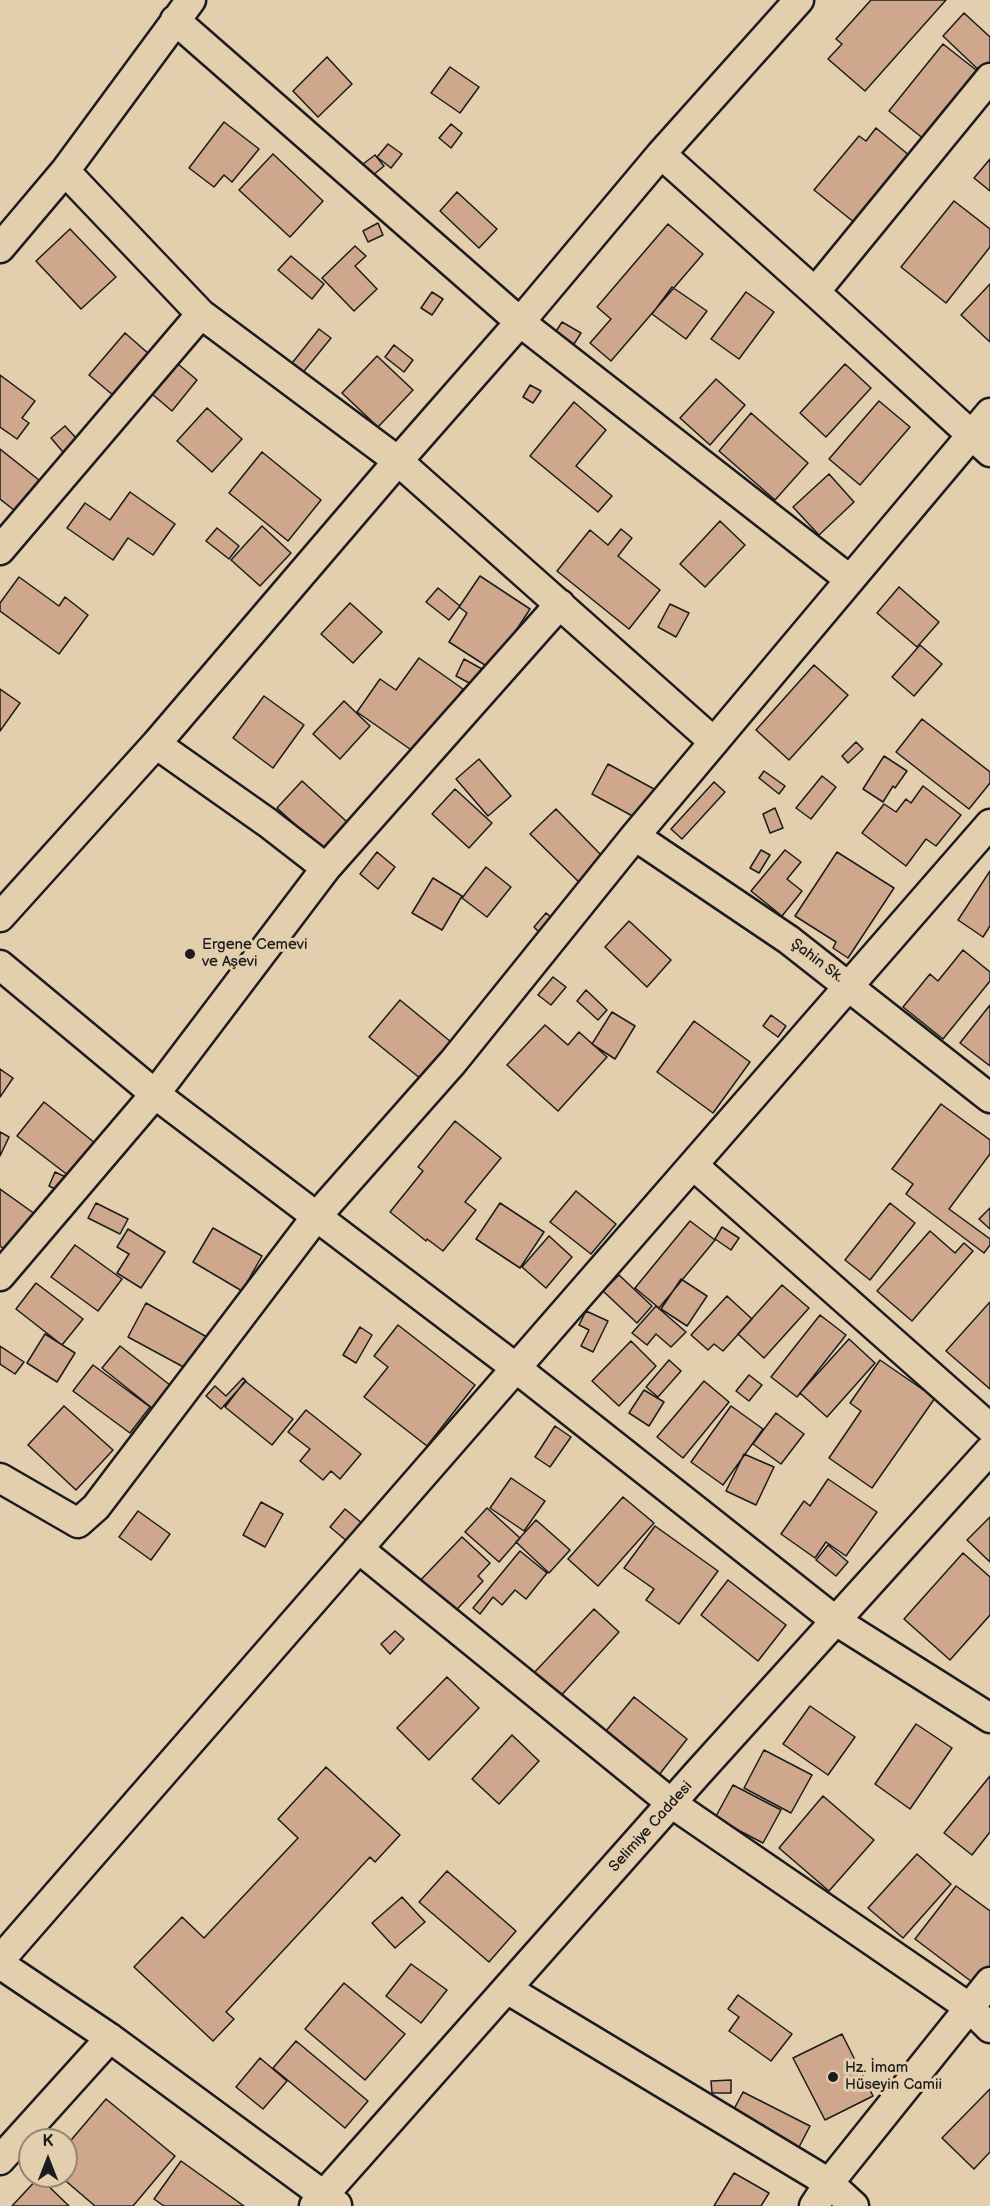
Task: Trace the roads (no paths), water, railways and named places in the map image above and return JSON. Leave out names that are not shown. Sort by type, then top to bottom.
[{"type":"street","points":[[0,918],[156,744],[520,322],[661,154],[799,0]]},
{"type":"street","points":[[0,248],[65,171],[183,10],[520,322],[849,579]]},
{"type":"street","points":[[815,292],[990,78]]},
{"type":"street","points":[[661,154],[980,443]]},
{"type":"street","points":[[65,171],[201,314],[398,461],[714,742]]},
{"type":"street","points":[[0,550],[201,314]]},
{"type":"street","points":[[0,1478],[78,1523],[96,1507],[315,1217],[453,1062],[635,836],[849,579],[980,443],[990,413]]},
{"type":"street","points":[[0,1276],[155,1094],[326,868],[560,604]]},
{"type":"street","points":[[156,744],[268,823],[326,868]]},
{"type":"street","points":[[325,2202],[110,2038],[0,1962],[990,824]]},
{"type":"street","name":"Şahin Sk.","points":[[635,836],[789,940],[850,985],[990,1098]]},
{"type":"street","points":[[0,964],[155,1094],[516,1368],[836,1621],[990,1718]]},
{"type":"street","points":[[693,1165],[990,1428]]},
{"type":"street","name":"Selimiye Caddesi","points":[[325,2202],[507,1989],[671,1803],[990,1449]]},
{"type":"street","points":[[359,1549],[671,1803],[970,2008],[990,2028]]},
{"type":"street","points":[[814,2206],[830,2182],[990,1982]]},
{"type":"street","points":[[507,1989],[830,2182],[854,2206]]},
{"type":"street","points":[[0,2160],[110,2038]]},
{"type":"place","name":"Ergene Cemevi ve Aşevi","points":[[190,954]]},
{"type":"place","name":"Hz. İmam Hüseyin Camii","points":[[833,2077]]}]
